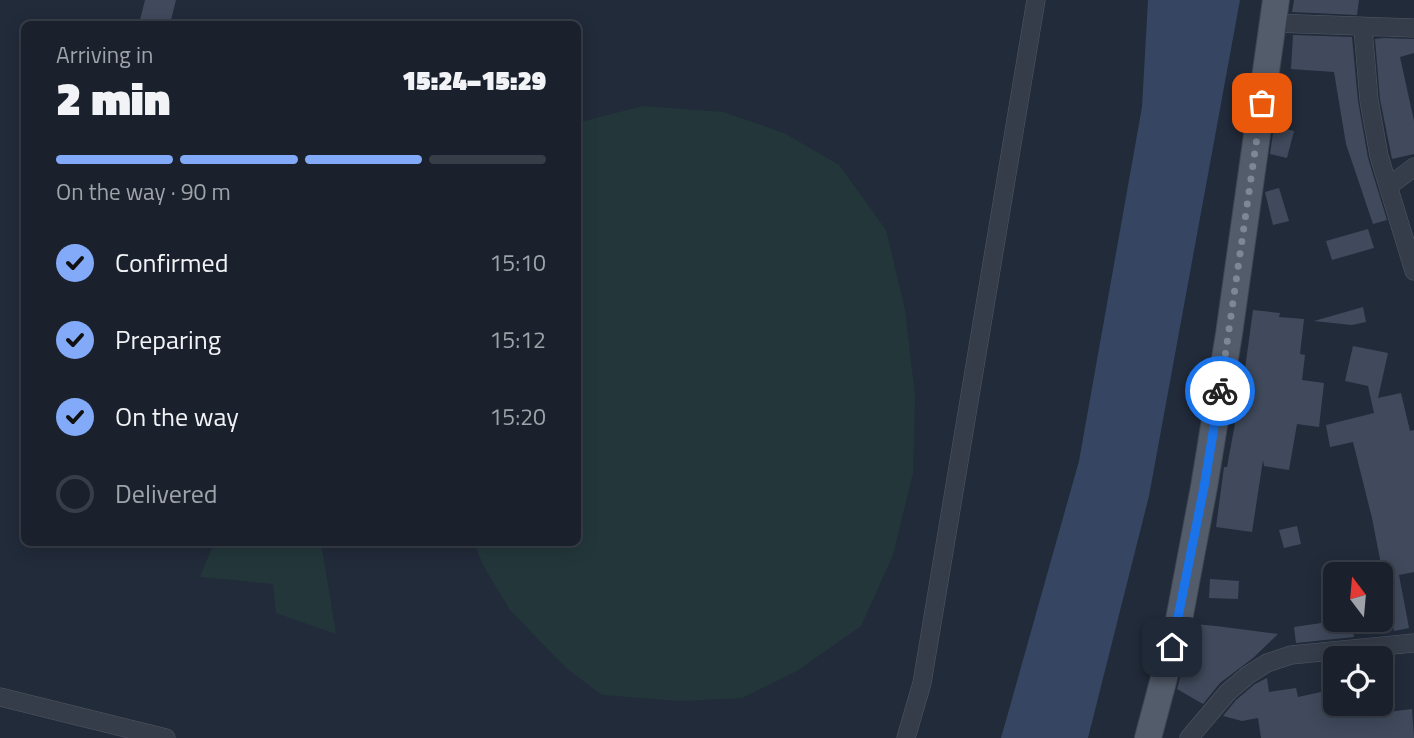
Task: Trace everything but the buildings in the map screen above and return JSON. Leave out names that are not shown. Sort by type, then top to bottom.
[{"type":"main road","points":[[1148,738],[1178,625],[1204,487],[1275,12]]},
{"type":"street","points":[[906,738],[922,683],[1036,0]]},
{"type":"street","points":[[1275,12],[1363,28],[1414,28]]},
{"type":"street","points":[[1363,28],[1369,100],[1379,156],[1414,271]]},
{"type":"street","points":[[1389,186],[1414,167]]},
{"type":"street","points":[[1189,738],[1228,692],[1267,663],[1291,655],[1414,643]]},
{"type":"street","points":[[0,697],[166,738]]},
{"type":"green space","points":[[642,106],[723,112],[784,133],[839,165],[886,230],[905,310],[915,396],[913,473],[893,555],[861,626],[797,671],[742,698],[681,701],[602,695],[566,668],[510,610],[483,565],[475,546],[581,546],[581,122]]},
{"type":"green space","points":[[213,546],[321,546],[336,634],[276,613],[273,584],[200,577]]},
{"type":"water","points":[[1148,0],[1240,0],[1149,496],[1088,738],[1001,738],[1079,461],[1142,107]]},
{"type":"way so far","points":[[1220,391],[1262,103]]},
{"type":"route","points":[[1172,647],[1220,391]]}]
